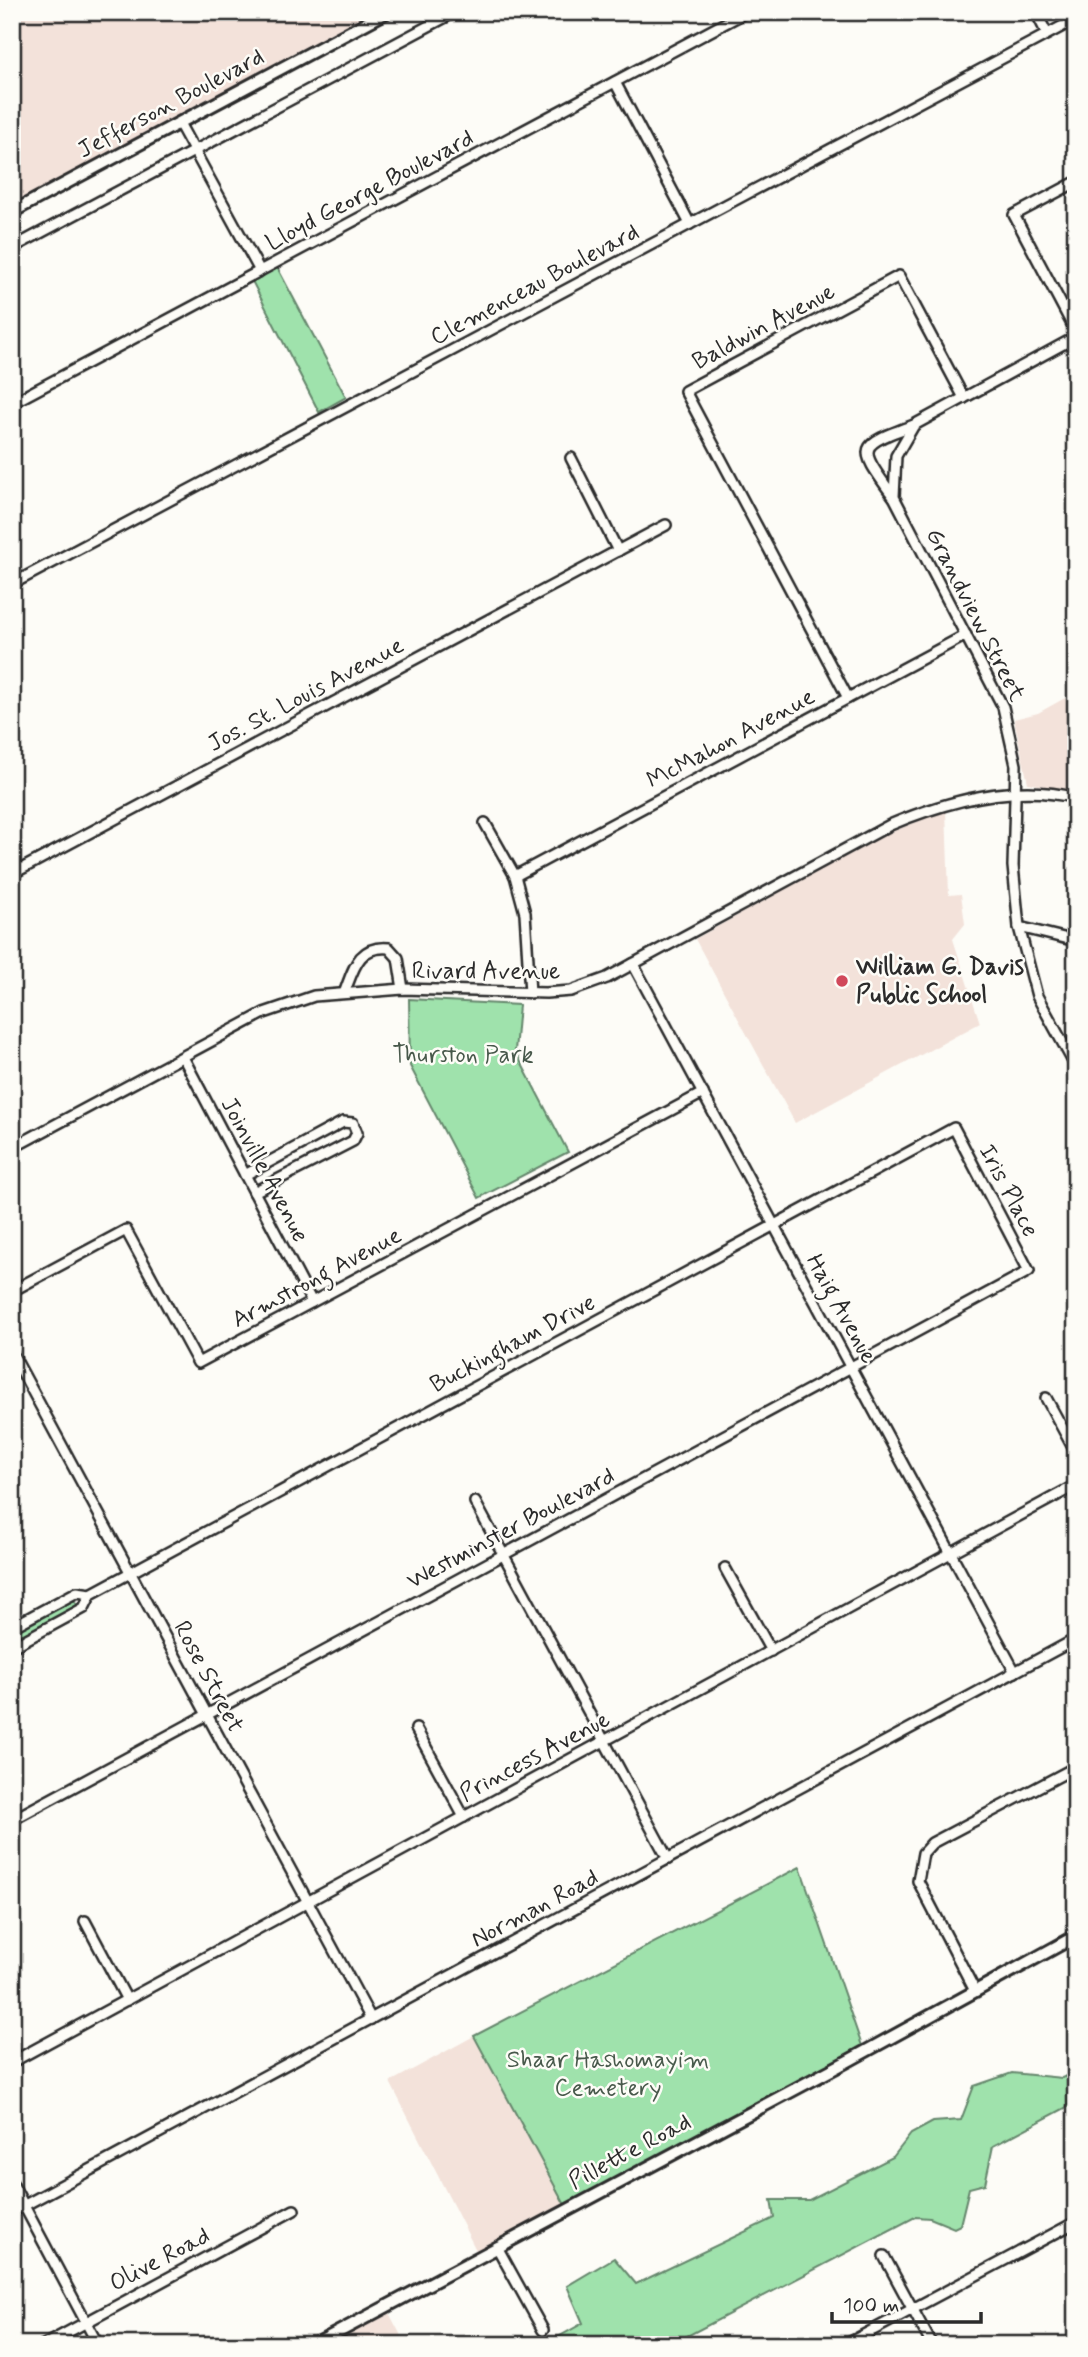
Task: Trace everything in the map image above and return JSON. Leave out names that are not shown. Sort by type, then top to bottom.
[{"type":"street","name":"Jefferson Boulevard","points":[[12,212],[387,12]]},
{"type":"street","points":[[12,248],[455,12]]},
{"type":"street","name":"Lloyd George Boulevard","points":[[12,403],[746,12]]},
{"type":"street","points":[[1036,12],[1047,34]]},
{"type":"street","name":"Clemenceau Boulevard","points":[[12,584],[1076,19]]},
{"type":"street","points":[[615,82],[690,224]]},
{"type":"street","points":[[179,123],[260,271]]},
{"type":"street","points":[[1076,182],[1014,215],[1076,335]]},
{"type":"street","name":"Baldwin Avenue","points":[[848,698],[685,391],[899,276],[964,398]]},
{"type":"street","name":"Grandview Street","points":[[1076,335],[914,425],[882,436],[870,444],[866,455],[870,467],[894,497],[1003,708],[1016,765],[1018,794],[1013,866],[1019,928],[1037,996],[1076,1068]]},
{"type":"street","points":[[894,497],[896,456],[914,425]]},
{"type":"street","points":[[571,458],[618,551]]},
{"type":"street","name":"Jos. St. Louis Avenue","points":[[12,874],[666,525]]},
{"type":"street","name":"McMahon Avenue","points":[[515,876],[966,635]]},
{"type":"street","name":"Rivard Avenue","points":[[12,1148],[264,1013],[314,996],[345,991],[403,989],[530,993],[571,991],[633,964],[890,825],[956,801],[1038,793],[1076,798]]},
{"type":"street","points":[[485,822],[515,876],[525,913],[530,993]]},
{"type":"street","points":[[1019,928],[1076,941]]},
{"type":"street","points":[[345,991],[356,961],[365,952],[378,947],[389,948],[398,958],[403,989]]},
{"type":"street","name":"Haig Avenue","points":[[633,964],[1015,1672]]},
{"type":"street","name":"Joinville Avenue","points":[[183,1056],[312,1302]]},
{"type":"street","name":"Armstrong Avenue","points":[[12,1291],[126,1230],[198,1363],[703,1093]]},
{"type":"street","points":[[245,1175],[343,1122],[352,1123],[356,1133],[353,1141],[254,1192]]},
{"type":"street","name":"Buckingham Drive","points":[[12,1647],[84,1608],[91,1594],[954,1128]]},
{"type":"street","name":"Iris Place","points":[[954,1128],[1029,1271]]},
{"type":"street","name":"Westminster Boulevard","points":[[12,1821],[1029,1271]]},
{"type":"street","name":"Rose Street","points":[[12,1353],[370,2019]]},
{"type":"street","points":[[1046,1398],[1076,1453]]},
{"type":"street","name":"Princess Avenue","points":[[12,2062],[1076,1485]]},
{"type":"street","points":[[475,1502],[668,1859]]},
{"type":"street","points":[[725,1568],[771,1651]]},
{"type":"street","name":"Buckingham Drive","points":[[12,1627],[77,1592],[91,1594]]},
{"type":"street","name":"Norman Road","points":[[12,2212],[1076,1639]]},
{"type":"street","points":[[416,1729],[464,1817]]},
{"type":"street","points":[[975,1991],[918,1881],[923,1853],[932,1843],[1076,1767]]},
{"type":"street","points":[[85,1921],[127,2000]]},
{"type":"street","name":"Pillette Road","points":[[314,2345],[1076,1936]]},
{"type":"street","points":[[12,2183],[98,2345]]},
{"type":"street","name":"Olive Road","points":[[44,2345],[295,2210]]},
{"type":"street","points":[[845,2345],[1076,2222]]},
{"type":"street","points":[[497,2247],[543,2330]]},
{"type":"street","points":[[884,2256],[932,2345]]},
{"type":"shaded area","points":[[12,12],[374,12],[12,205]]},
{"type":"shaded area","points":[[1065,698],[1076,718],[1076,792],[1028,783],[1014,719],[1038,713]]},
{"type":"shaded area","name":"William G. Davis Public School","points":[[946,810],[949,895],[961,894],[965,924],[953,939],[980,1023],[795,1123],[695,939],[879,837]]},
{"type":"shaded area","points":[[474,2036],[565,2205],[477,2252],[390,2082]]},
{"type":"shaded area","points":[[389,2313],[406,2345],[326,2345],[382,2316]]},
{"type":"green space","points":[[277,267],[346,397],[319,412],[252,281]]},
{"type":"green space","name":"Thurston Park","points":[[409,999],[519,1005],[515,1051],[568,1152],[479,1198],[410,1066]]},
{"type":"green space","points":[[72,1599],[77,1604],[75,1608],[12,1642],[12,1632]]},
{"type":"green space","name":"Shaar Hashomayim Cemetery","points":[[800,1867],[862,2046],[565,2205],[474,2036]]},
{"type":"green space","points":[[1076,2071],[1076,2105],[1067,2107],[993,2146],[985,2184],[969,2188],[960,2225],[954,2228],[930,2218],[915,2217],[670,2345],[544,2345],[583,2323],[567,2286],[614,2258],[636,2284],[774,2218],[771,2200],[809,2200],[893,2157],[911,2134],[933,2122],[961,2120],[974,2086],[1012,2073],[1062,2078]]},
{"type":"railway","points":[[12,19],[24,12]]},
{"type":"place","name":"William G. Davis Public School","points":[[842,981]]}]
